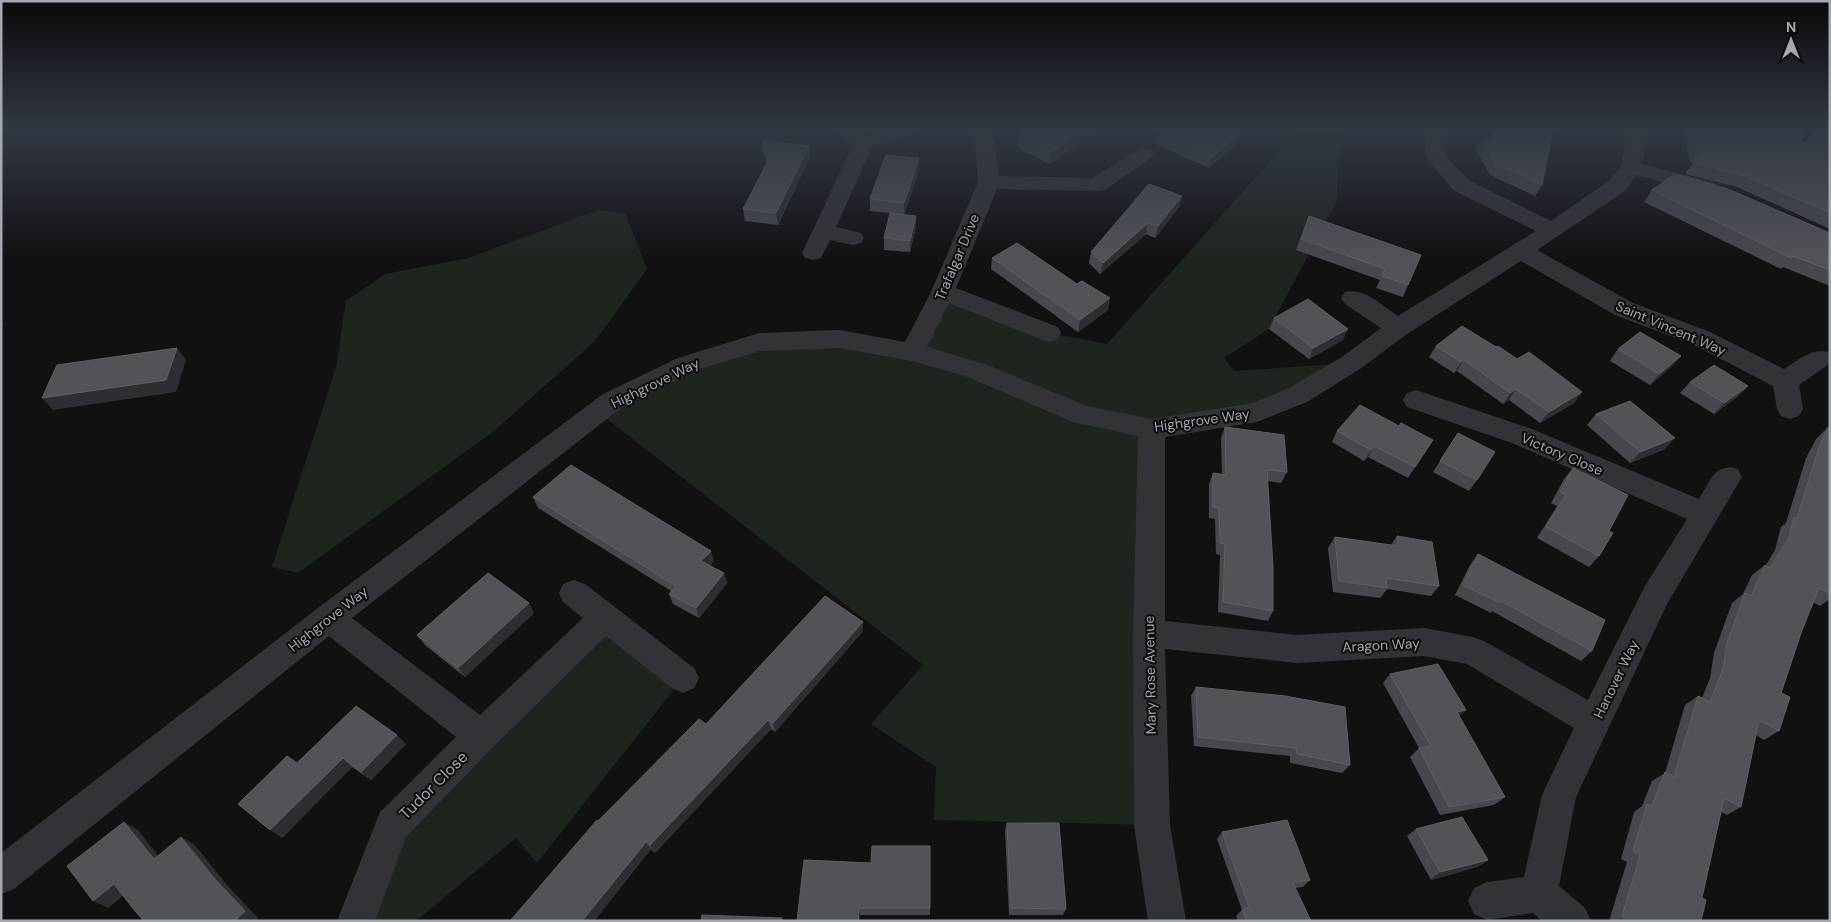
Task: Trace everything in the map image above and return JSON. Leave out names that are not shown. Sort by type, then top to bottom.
[{"type":"street","points":[[813,253],[850,173]]},
{"type":"street","name":"Trafalgar Drive","points":[[912,352],[943,292],[989,182],[988,173]]},
{"type":"street","points":[[989,182],[1097,185],[1115,173]]},
{"type":"street","points":[[1451,173],[1462,185],[1552,230]]},
{"type":"street","name":"Highgrove Way","points":[[1,876],[329,618],[612,401],[687,364],[759,342],[840,338],[912,352],[976,370],[1082,415],[1152,429],[1257,412],[1305,390],[1351,363],[1398,328],[1521,252],[1617,186],[1627,173]]},
{"type":"street","points":[[1653,173],[1728,194]]},
{"type":"street","points":[[824,231],[853,238]]},
{"type":"street","name":"Saint Vincent Way","points":[[1521,252],[1624,309],[1701,338],[1785,381]]},
{"type":"street","points":[[943,292],[1049,333]]},
{"type":"street","points":[[1353,298],[1398,328]]},
{"type":"street","points":[[1790,409],[1785,381],[1820,358]]},
{"type":"street","name":"Victory Close","points":[[1416,400],[1522,436],[1705,514]]},
{"type":"street","name":"Mary Rose Avenue","points":[[1152,429],[1149,633],[1152,825],[1167,921]]},
{"type":"street","name":"Hanover Way","points":[[1540,894],[1559,795],[1656,595],[1728,477]]},
{"type":"street","points":[[574,593],[683,678]]},
{"type":"street","name":"Tudor Close","points":[[356,921],[393,825],[481,736],[605,617]]},
{"type":"street","points":[[329,618],[481,736]]},
{"type":"street","name":"Aragon Way","points":[[1149,633],[1297,649],[1424,642],[1473,651],[1595,722]]},
{"type":"street","points":[[1488,901],[1540,894],[1572,921]]},
{"type":"shaded area","points":[[1260,173],[1337,173],[1337,201],[1269,329],[1224,358],[1234,371],[1351,363],[1298,395],[1152,429],[1152,825],[934,820],[936,767],[871,724],[923,665],[598,412],[759,342],[912,352],[943,292],[1049,333],[1107,344]]},
{"type":"shaded area","points":[[598,210],[625,213],[647,269],[595,341],[494,431],[298,573],[272,567],[336,367],[346,301],[385,274],[468,258]]},
{"type":"shaded area","points":[[605,617],[683,678],[537,863],[516,838],[416,921],[356,921],[393,825]]},
{"type":"building","points":[[762,173],[796,173],[776,213],[743,209]]},
{"type":"building","points":[[879,173],[914,173],[904,203],[870,199]]},
{"type":"building","points":[[1516,173],[1544,173],[1542,185]]},
{"type":"building","points":[[1734,173],[1830,173],[1830,213]]},
{"type":"building","points":[[1675,174],[1728,189],[1830,233],[1830,270],[1793,256],[1791,258],[1652,190]]},
{"type":"building","points":[[1149,184],[1182,196],[1158,226],[1148,223],[1103,263],[1091,252]]},
{"type":"building","points":[[890,213],[916,216],[910,241],[884,238]]},
{"type":"building","points":[[1309,216],[1421,255],[1408,285],[1382,276],[1385,269],[1301,239]]},
{"type":"building","points":[[1017,243],[1077,284],[1082,281],[1110,298],[1080,320],[992,258]]},
{"type":"building","points":[[1308,299],[1348,329],[1313,348],[1274,318]]},
{"type":"building","points":[[1462,326],[1517,359],[1529,352],[1582,392],[1549,412],[1516,389],[1510,393],[1464,360],[1461,362],[1436,346]]},
{"type":"building","points":[[1640,332],[1681,356],[1659,374],[1618,349]]},
{"type":"building","points":[[177,348],[166,380],[42,398],[57,365]]},
{"type":"building","points":[[1714,365],[1748,386],[1724,403],[1690,382]]},
{"type":"building","points":[[1630,401],[1675,438],[1640,452],[1596,414]]},
{"type":"building","points":[[1360,405],[1399,426],[1401,423],[1433,440],[1415,467],[1374,446],[1371,450],[1337,431]]},
{"type":"building","points":[[1225,427],[1284,435],[1287,472],[1267,470],[1273,567],[1273,611],[1223,602],[1225,544],[1220,543],[1219,508],[1213,507],[1213,473],[1226,475]]},
{"type":"building","points":[[1828,427],[1830,428],[1830,594],[1819,588],[1801,633],[1781,693],[1790,697],[1779,731],[1759,720],[1741,807],[1724,798],[1702,898],[1706,900],[1701,921],[1629,921],[1622,916],[1640,855],[1633,851],[1647,804],[1652,806],[1665,772],[1674,777],[1698,696],[1710,702],[1723,669],[1727,643],[1745,593],[1751,596],[1765,565],[1770,568],[1788,540],[1794,517],[1797,518],[1819,447]]},
{"type":"building","points":[[1458,433],[1495,452],[1477,480],[1440,461]]},
{"type":"building","points":[[571,465],[711,551],[701,561],[724,573],[696,608],[669,594],[676,586],[533,497]]},
{"type":"building","points":[[1573,468],[1628,495],[1609,531],[1613,533],[1599,556],[1546,527],[1566,495],[1560,492]]},
{"type":"building","points":[[1397,536],[1432,542],[1439,586],[1386,578],[1387,588],[1339,581],[1335,537],[1398,546]]},
{"type":"building","points":[[1478,554],[1605,620],[1592,651],[1501,601],[1500,603],[1463,585]]},
{"type":"building","points":[[488,573],[529,603],[458,668],[417,635]]},
{"type":"building","points":[[825,596],[863,622],[773,723],[768,720],[650,845],[646,842],[582,921],[510,921],[597,820],[699,719],[706,724]]},
{"type":"building","points":[[1438,664],[1466,710],[1457,712],[1505,797],[1449,807],[1419,748],[1431,746],[1390,674]]},
{"type":"building","points":[[1196,687],[1285,696],[1345,707],[1350,765],[1297,754],[1296,748],[1198,737]]},
{"type":"building","points":[[356,706],[397,735],[361,772],[343,758],[270,830],[238,804],[287,756],[297,763]]},
{"type":"building","points":[[1462,817],[1488,860],[1440,872],[1416,829]]},
{"type":"building","points":[[1287,820],[1310,880],[1293,883],[1311,921],[1247,921],[1242,910],[1249,907],[1222,832]]},
{"type":"building","points":[[124,822],[154,859],[181,837],[214,878],[245,911],[235,921],[144,921],[114,884],[93,901],[67,866]]},
{"type":"building","points":[[1007,823],[1059,823],[1066,909],[1011,908]]},
{"type":"building","points":[[872,846],[930,846],[930,908],[859,908],[858,921],[797,921],[804,860],[871,863]]},
{"type":"building","points":[[702,915],[782,918],[782,921],[701,921]]}]
